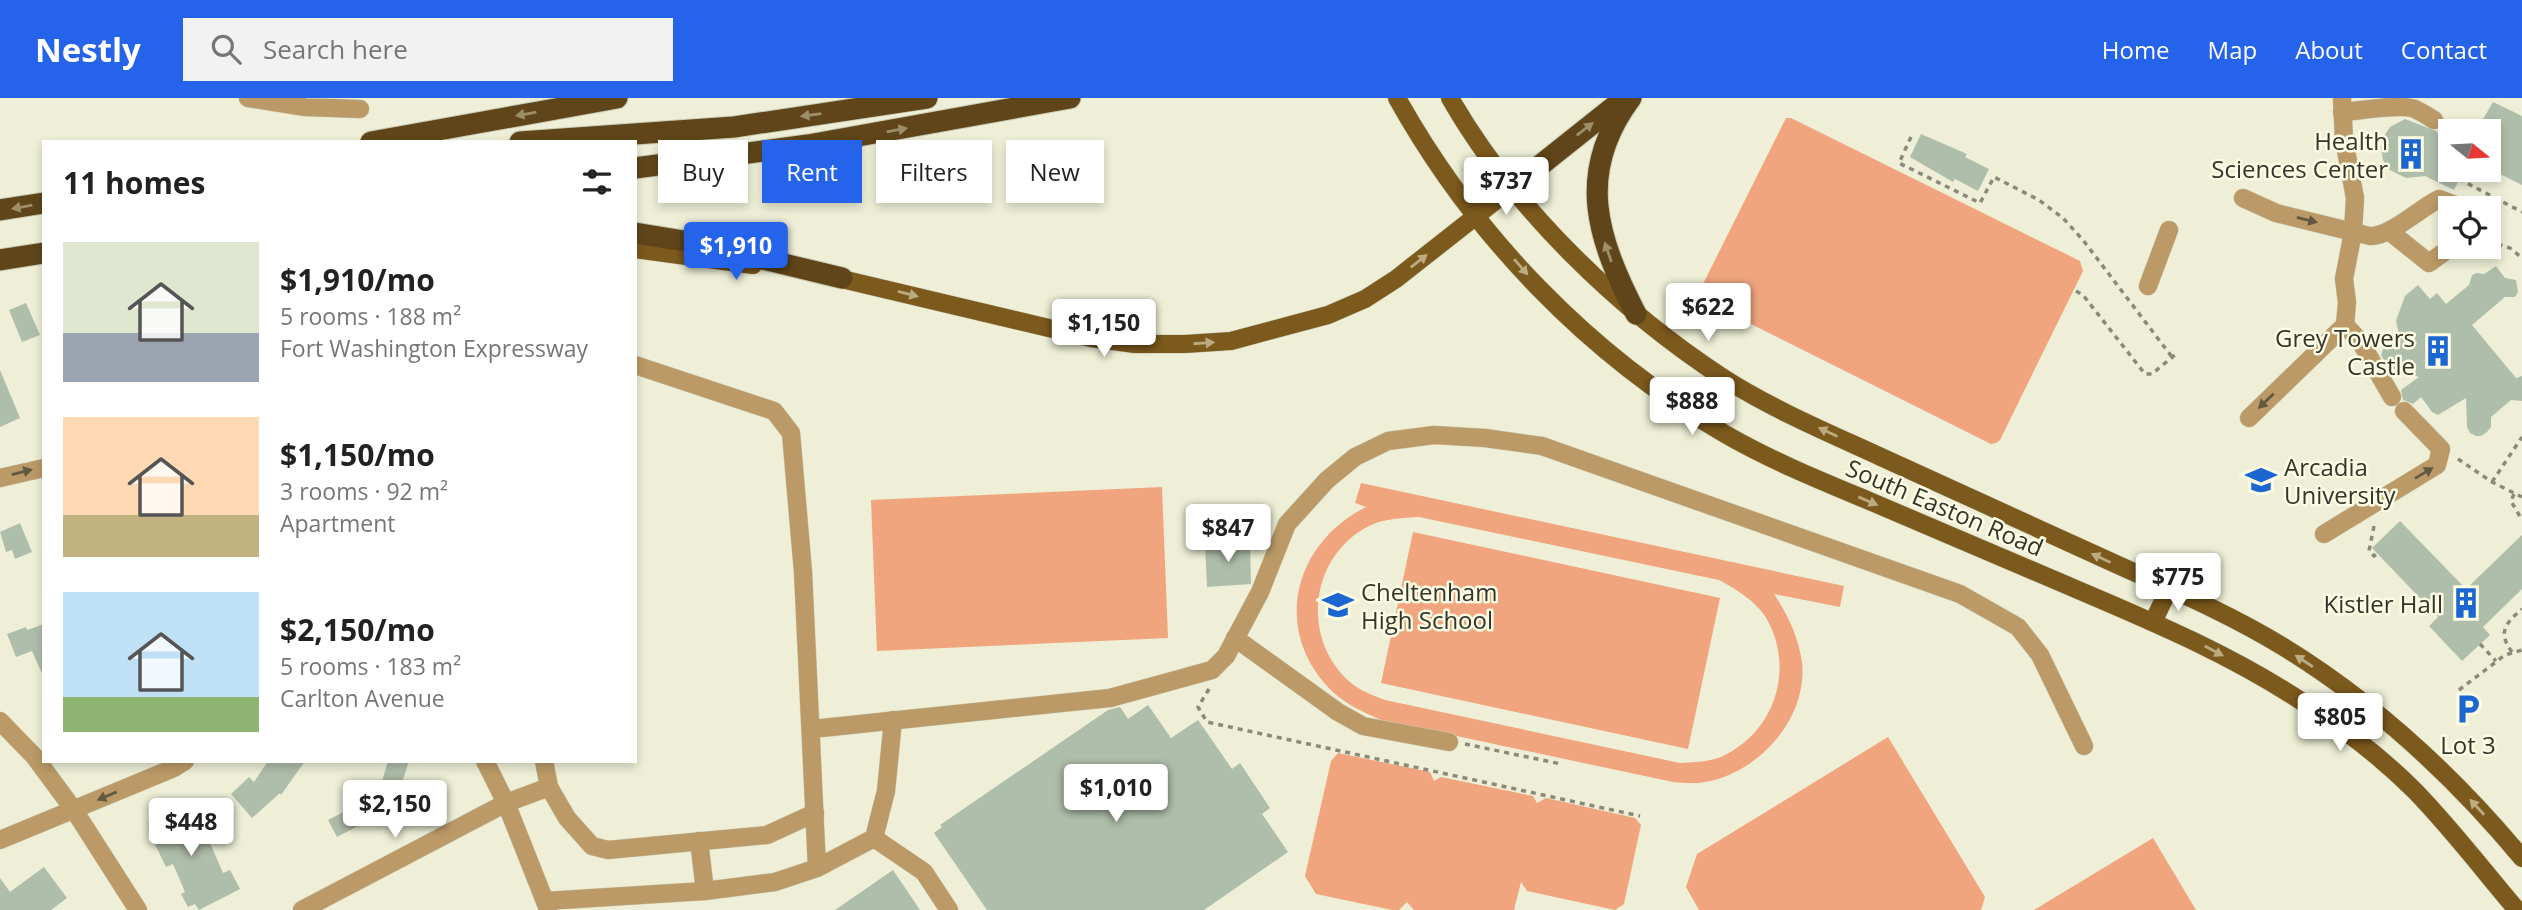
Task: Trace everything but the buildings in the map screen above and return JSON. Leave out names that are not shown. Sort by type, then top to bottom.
[{"type":"highway","points":[[382,140],[617,98]]},
{"type":"highway","points":[[549,140],[734,127],[926,98]]},
{"type":"highway","points":[[637,168],[808,145],[1070,98]]},
{"type":"highway","points":[[1513,187],[1625,98]]},
{"type":"highway","points":[[1631,98],[1606,136],[1598,164],[1597,192],[1605,245],[1618,280],[1636,314]]},
{"type":"highway","points":[[0,211],[42,203]]},
{"type":"highway","points":[[637,233],[696,243],[842,278]]},
{"type":"highway","points":[[0,260],[42,253]]},
{"type":"main road","name":"South Easton Road","points":[[1397,98],[1476,216],[1535,284],[1580,329],[1626,369],[1729,436],[1794,469],[2183,634],[2248,669],[2310,707],[2364,747],[2414,790],[2516,910]]},
{"type":"main road","name":"South Easton Road","points":[[1450,98],[1465,125],[1513,187],[1566,248],[1636,314],[1727,380],[1797,418],[2218,611],[2280,645],[2348,690],[2394,726],[2453,780],[2522,858]]},
{"type":"main road","points":[[637,249],[842,278],[1091,338],[1135,344],[1231,341],[1328,315],[1363,300],[1395,279],[1513,187]]},
{"type":"main road","points":[[2153,621],[2169,589]]},
{"type":"street","points":[[248,98],[305,107],[360,109]]},
{"type":"street","points":[[2249,418],[2345,325],[2347,302],[2344,279],[2353,232],[2355,198],[2344,140],[2342,105],[2368,111],[2396,106],[2413,108],[2434,120]]},
{"type":"street","points":[[2243,198],[2276,213],[2372,236],[2389,231],[2438,199]]},
{"type":"street","points":[[2148,286],[2169,229]]},
{"type":"street","points":[[2389,231],[2429,263],[2438,256]]},
{"type":"street","points":[[2323,534],[2437,465],[2441,449],[2398,404],[2360,341],[2345,325]]},
{"type":"street","points":[[637,366],[775,411],[791,433],[803,572],[817,868]]},
{"type":"street","points":[[812,729],[1110,698],[1212,670],[1223,659],[1260,592],[1287,524],[1327,480],[1355,457],[1388,441],[1434,435],[1485,438],[1542,446],[1960,594],[2018,627],[2040,655],[2084,746]]},
{"type":"street","points":[[0,478],[42,468]]},
{"type":"street","points":[[1235,638],[1338,712],[1363,726],[1449,742]]},
{"type":"street","points":[[0,720],[34,756],[74,810],[138,910]]},
{"type":"street","points":[[486,763],[506,803],[547,905],[705,891],[775,881],[817,868],[874,838],[886,792],[892,720]]},
{"type":"street","points":[[0,840],[180,763]]},
{"type":"street","points":[[544,763],[550,787],[567,818],[592,846],[608,850],[767,835],[815,813]]},
{"type":"street","points":[[302,910],[506,803],[550,787]]},
{"type":"street","points":[[874,838],[924,872],[949,910]]},
{"type":"street","points":[[699,841],[705,891]]},
{"type":"path","points":[[1911,137],[1899,163],[1980,203],[1993,177],[2024,191],[2052,209],[2083,240],[2174,356],[2152,374],[2145,374],[2083,295],[2076,291]]},
{"type":"path","points":[[2465,182],[2522,212]]},
{"type":"path","points":[[2501,246],[2510,248],[2522,258]]},
{"type":"path","points":[[2492,482],[2522,437]]},
{"type":"path","points":[[2441,449],[2492,482],[2522,497]]},
{"type":"path","points":[[2514,494],[2511,502],[2522,520]]},
{"type":"path","points":[[2371,505],[2376,514],[2370,551],[2374,556],[2377,554]]},
{"type":"path","points":[[2512,652],[2505,642],[2505,631],[2510,619],[2522,609]]},
{"type":"path","points":[[2480,644],[2496,661]]},
{"type":"path","points":[[2459,690],[2478,678],[2496,661],[2522,650]]},
{"type":"path","points":[[1223,659],[1198,708],[1207,722],[1640,816]]},
{"type":"path","points":[[1480,748],[1482,741]]},
{"type":"path","points":[[1449,742],[1561,764]]},
{"type":"shaded area","points":[[1786,118],[1791,118],[2080,261],[2083,271],[2000,440],[1996,443],[1991,444],[1699,298],[1699,292]]},
{"type":"shaded area","points":[[1361,483],[1844,586],[1840,607],[1774,594],[1792,626],[1800,652],[1802,683],[1797,703],[1776,740],[1761,755],[1725,777],[1705,782],[1673,782],[1381,720],[1359,710],[1327,686],[1310,662],[1300,637],[1297,612],[1300,587],[1308,563],[1323,541],[1342,522],[1366,507],[1355,503]],"holes":[[[1419,517],[1719,580],[1744,595],[1765,616],[1779,655],[1779,674],[1776,694],[1769,712],[1758,728],[1744,743],[1727,754],[1698,762],[1680,763],[1385,700],[1355,686],[1337,668],[1325,647],[1319,625],[1318,601],[1323,578],[1334,557],[1350,539],[1371,525],[1395,519]]]},
{"type":"shaded area","points":[[1162,487],[1168,638],[877,651],[871,500]]},
{"type":"shaded area","points":[[1413,532],[1720,598],[1688,749],[1381,683]]},
{"type":"shaded area","points":[[1888,737],[1985,897],[1981,910],[1699,910],[1686,887],[1697,854]]},
{"type":"shaded area","points":[[1338,753],[1430,772],[1434,781],[1441,777],[1533,796],[1537,803],[1546,798],[1635,818],[1641,825],[1624,904],[1615,910],[1527,891],[1521,882],[1514,910],[1414,910],[1407,902],[1399,910],[1392,910],[1316,894],[1305,876],[1331,761]]},
{"type":"shaded area","points":[[2153,838],[2196,910],[2034,910]]},
{"type":"place","name":"Health Sciences Center","points":[[2411,154]]},
{"type":"place","name":"Grey Towers Castle","points":[[2438,351]]},
{"type":"place","name":"Arcadia University","points":[[2261,480]]},
{"type":"place","name":"Kistler Hall","points":[[2466,603]]},
{"type":"place","name":"Cheltenham High School","points":[[1338,605]]},
{"type":"place","name":"Lot 3","points":[[2468,709]]}]
